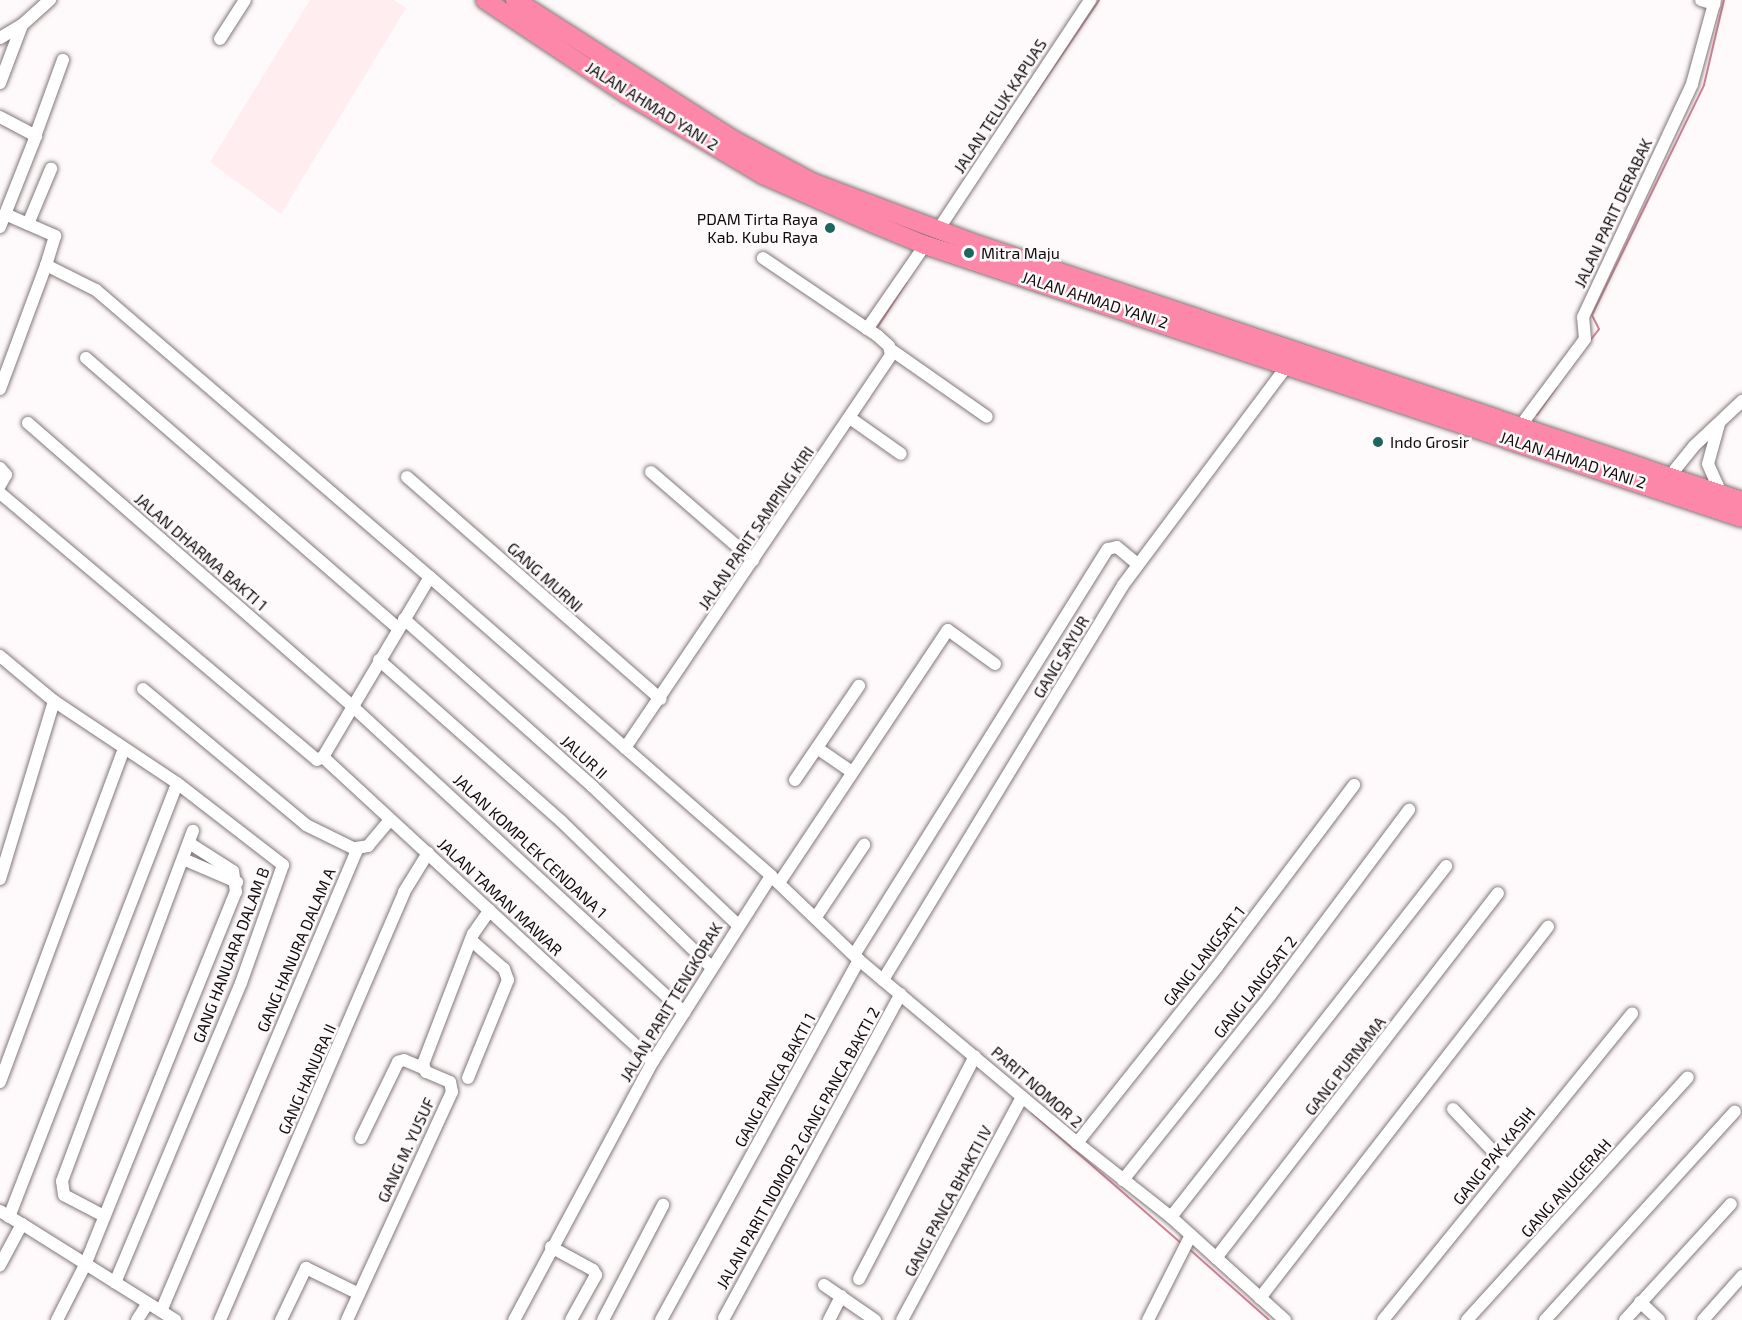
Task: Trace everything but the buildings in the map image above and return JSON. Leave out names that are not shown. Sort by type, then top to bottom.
[{"type":"highway","name":"JALAN AHMAD YANI 2","points":[[485,0],[632,97],[763,175],[936,239],[1176,318],[1521,425],[1665,482],[1742,519]]},
{"type":"highway","name":"JALAN AHMAD YANI 2","points":[[515,0],[777,165],[936,239]]},
{"type":"highway","name":"JALAN AHMAD YANI 2","points":[[1176,318],[1287,366],[1665,482],[1721,493],[1742,501]]},
{"type":"street","points":[[0,38],[21,25],[50,0]]},
{"type":"street","points":[[220,39],[245,0]]},
{"type":"street","name":"JALAN TELUK KAPUAS","points":[[872,332],[936,239],[1090,0]]},
{"type":"street","name":"JALAN PARIT DERABAK","points":[[1521,425],[1585,339],[1583,316],[1692,84],[1710,1]]},
{"type":"street","points":[[0,83],[21,25]]},
{"type":"street","points":[[0,227],[63,60]]},
{"type":"street","points":[[0,117],[35,134]]},
{"type":"street","points":[[28,224],[51,169]]},
{"type":"street","points":[[0,389],[56,237],[5,214]]},
{"type":"street","points":[[763,258],[872,332],[890,349],[987,417]]},
{"type":"street","points":[[46,265],[96,290],[430,577],[775,880]]},
{"type":"street","name":"JALAN PARIT SAMPING KIRI","points":[[625,748],[661,699],[749,557],[850,418],[889,358],[890,349]]},
{"type":"street","name":"JALUR II","points":[[86,358],[593,787],[738,925]]},
{"type":"street","name":"GANG SAYUR","points":[[884,980],[1137,564],[1287,366]]},
{"type":"street","points":[[1665,482],[1742,401]]},
{"type":"street","points":[[850,418],[901,454]]},
{"type":"street","name":"JALAN DHARMA BAKTI 1","points":[[28,423],[352,706]]},
{"type":"street","points":[[1720,423],[1708,464],[1721,493]]},
{"type":"street","points":[[0,468],[6,475],[0,485]]},
{"type":"street","points":[[651,472],[749,557]]},
{"type":"street","name":"GANG MURNI","points":[[407,477],[661,699]]},
{"type":"street","name":"JALAN TAMAN MAWAR","points":[[0,493],[315,759],[323,757],[653,1061]]},
{"type":"street","name":"GANG PANCA BAKTI 1","points":[[661,1320],[857,957],[1108,549],[1117,547],[1137,564]]},
{"type":"street","points":[[323,757],[430,577]]},
{"type":"street","name":"JALAN PARIT TENGKORAK","points":[[514,1320],[551,1247],[653,1061],[711,967],[738,925],[775,880],[852,772],[948,630],[995,664]]},
{"type":"street","name":"GANG HANUARA DALAM B","points":[[0,656],[54,701],[177,783],[284,868],[241,983],[115,1283]]},
{"type":"street","points":[[379,660],[561,821],[711,967]]},
{"type":"street","points":[[795,780],[859,686]]},
{"type":"street","points":[[143,689],[306,825],[356,848],[368,846],[390,820]]},
{"type":"street","points":[[0,879],[54,701]]},
{"type":"street","name":"JALAN KOMPLEK CENDANA 1","points":[[352,706],[684,1012]]},
{"type":"street","points":[[0,1082],[124,748]]},
{"type":"street","points":[[817,748],[852,772]]},
{"type":"street","points":[[175,1320],[5,1214],[177,783]]},
{"type":"street","name":"GANG LANGSAT 1","points":[[1077,1143],[1217,967],[1354,786]]},
{"type":"street","name":"GANG LANGSAT 2","points":[[1123,1180],[1269,996],[1409,810]]},
{"type":"street","points":[[57,1320],[85,1264],[236,892],[237,882],[234,871],[191,837],[62,1181],[64,1195],[104,1216]]},
{"type":"street","points":[[816,917],[864,845]]},
{"type":"street","name":"GANG HANURA DALAM A","points":[[161,1311],[356,848]]},
{"type":"street","name":"GANG HANURA II","points":[[220,1320],[401,899],[428,853]]},
{"type":"street","points":[[183,859],[237,882]]},
{"type":"street","points":[[1171,1217],[1446,866]]},
{"type":"street","name":"PARIT NOMOR 2","points":[[775,880],[857,957],[1077,1143],[1171,1217],[1188,1243],[1216,1258],[1284,1320]]},
{"type":"street","name":"GANG PURNAMA","points":[[1216,1258],[1498,893]]},
{"type":"street","points":[[361,1138],[398,1062],[404,1060],[423,1068],[472,941],[490,910]]},
{"type":"street","points":[[1260,1298],[1548,927]]},
{"type":"street","points":[[468,1078],[508,980],[504,969],[472,941]]},
{"type":"street","name":"JALAN PARIT NOMOR 2 GANG PANCA BAKTI 2","points":[[724,1318],[901,994]]},
{"type":"street","name":"GANG PAK KASIH","points":[[1383,1320],[1632,1014]]},
{"type":"street","points":[[860,1279],[975,1056]]},
{"type":"street","name":"GANG M. YUSUF","points":[[347,1320],[452,1092],[450,1082],[423,1068]]},
{"type":"street","name":"GANG ANUGERAH","points":[[1467,1320],[1688,1077]]},
{"type":"street","name":"GANG PANCA BHAKTI IV","points":[[902,1320],[1022,1097]]},
{"type":"street","points":[[1453,1109],[1508,1166]]},
{"type":"street","points":[[1545,1320],[1735,1111]]},
{"type":"street","points":[[1625,1320],[1731,1204]]},
{"type":"street","points":[[603,1320],[663,1206]]},
{"type":"street","points":[[0,1265],[22,1224]]},
{"type":"street","points":[[1148,1320],[1188,1243]]},
{"type":"street","points":[[551,1247],[593,1269],[596,1275],[571,1320]]},
{"type":"street","points":[[281,1320],[306,1268],[359,1294]]},
{"type":"street","points":[[1703,1320],[1742,1276]]},
{"type":"street","points":[[824,1285],[875,1320]]},
{"type":"street","points":[[828,1320],[841,1296]]},
{"type":"street","points":[[1640,1302],[1659,1320]]},
{"type":"street","points":[[137,1320],[148,1303]]},
{"type":"shaded area","points":[[310,0],[394,0],[406,8],[281,214],[210,162]]},
{"type":"waterway","points":[[1003,142],[1099,0]]},
{"type":"waterway","points":[[1589,342],[1599,329],[1592,315],[1704,85],[1724,0]]},
{"type":"waterway","points":[[877,328],[906,283]]},
{"type":"waterway","points":[[1537,415],[1556,388]]},
{"type":"waterway","points":[[1032,1113],[1181,1243]]},
{"type":"waterway","points":[[1188,1248],[1269,1320]]},
{"type":"place","name":"PDAM Tirta Raya Kab. Kubu Raya","points":[[830,228]]},
{"type":"place","name":"Mitra Maju","points":[[969,253]]},
{"type":"place","name":"Indo Grosir","points":[[1378,442]]}]
